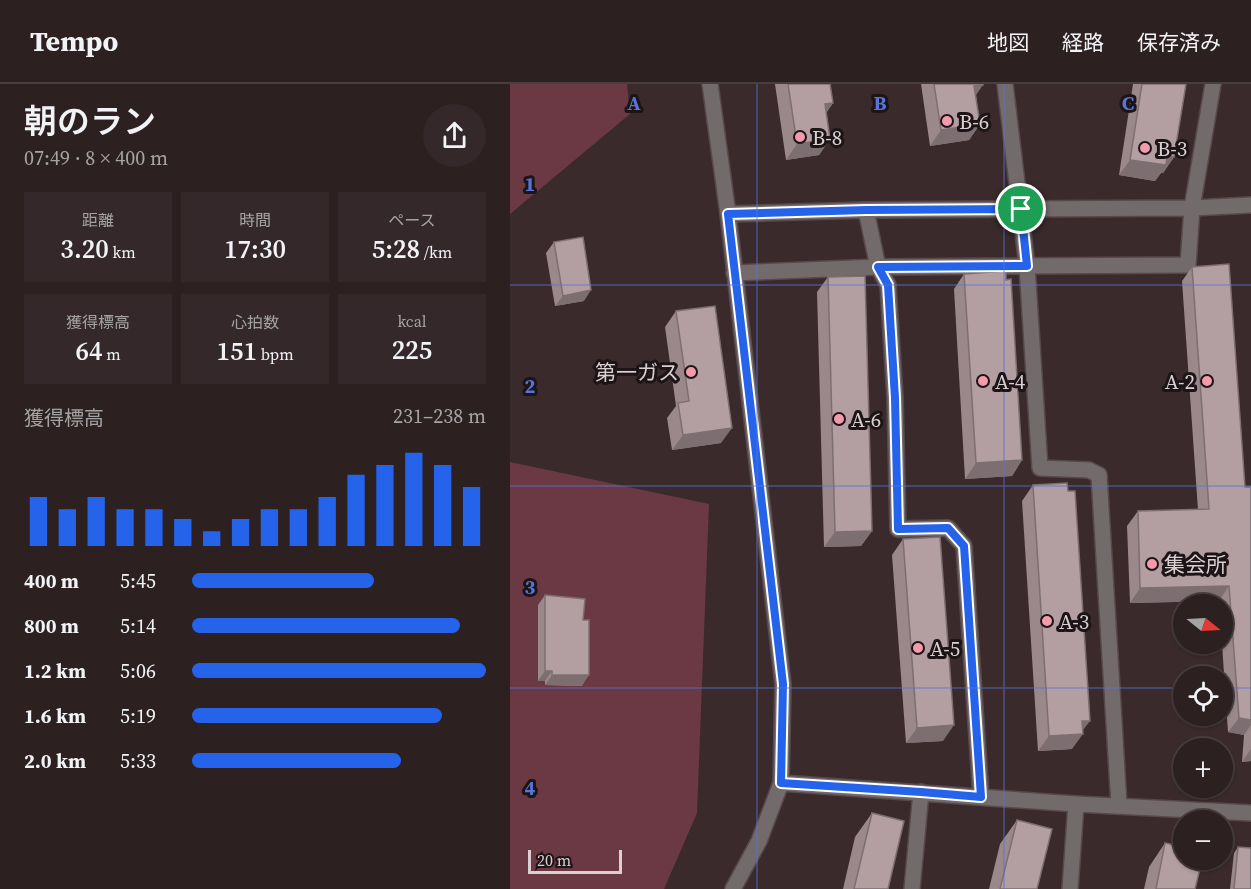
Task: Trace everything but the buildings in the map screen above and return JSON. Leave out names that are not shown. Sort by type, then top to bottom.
[{"type":"street","points":[[710,84],[728,214],[783,684],[781,783],[759,842],[733,889]]},
{"type":"street","points":[[1005,84],[1027,266],[1040,468],[1089,470],[1099,475],[1119,805]]},
{"type":"street","points":[[734,273],[878,267],[1188,265],[1192,208],[1213,84]]},
{"type":"street","points":[[728,214],[866,210],[1192,208],[1251,205]]},
{"type":"street","points":[[866,210],[878,267],[888,285],[895,398],[898,529],[948,528],[964,546],[981,797]]},
{"type":"street","points":[[781,783],[1076,804],[1251,813]]},
{"type":"street","points":[[912,889],[921,792]]},
{"type":"street","points":[[1070,889],[1076,804]]},
{"type":"shaded area","points":[[510,84],[627,84],[630,114],[510,214]]},
{"type":"shaded area","points":[[510,462],[709,504],[697,813],[664,889],[510,889]]},
{"type":"place","name":"B-6","points":[[947,121]]},
{"type":"place","name":"B-8","points":[[800,137]]},
{"type":"place","name":"B-3","points":[[1145,148]]},
{"type":"place","name":"第一ガス","points":[[691,372]]},
{"type":"place","name":"A-4","points":[[983,381]]},
{"type":"place","name":"A-2","points":[[1207,381]]},
{"type":"place","name":"A-6","points":[[839,419]]},
{"type":"place","name":"集会所","points":[[1152,564]]},
{"type":"place","name":"A-3","points":[[1047,621]]},
{"type":"place","name":"A-5","points":[[918,648]]},
{"type":"route","points":[[1021,209],[1027,266],[878,267],[888,285],[895,398],[898,529],[948,528],[964,546],[981,797],[781,783],[783,684],[728,214],[1021,209]]}]
